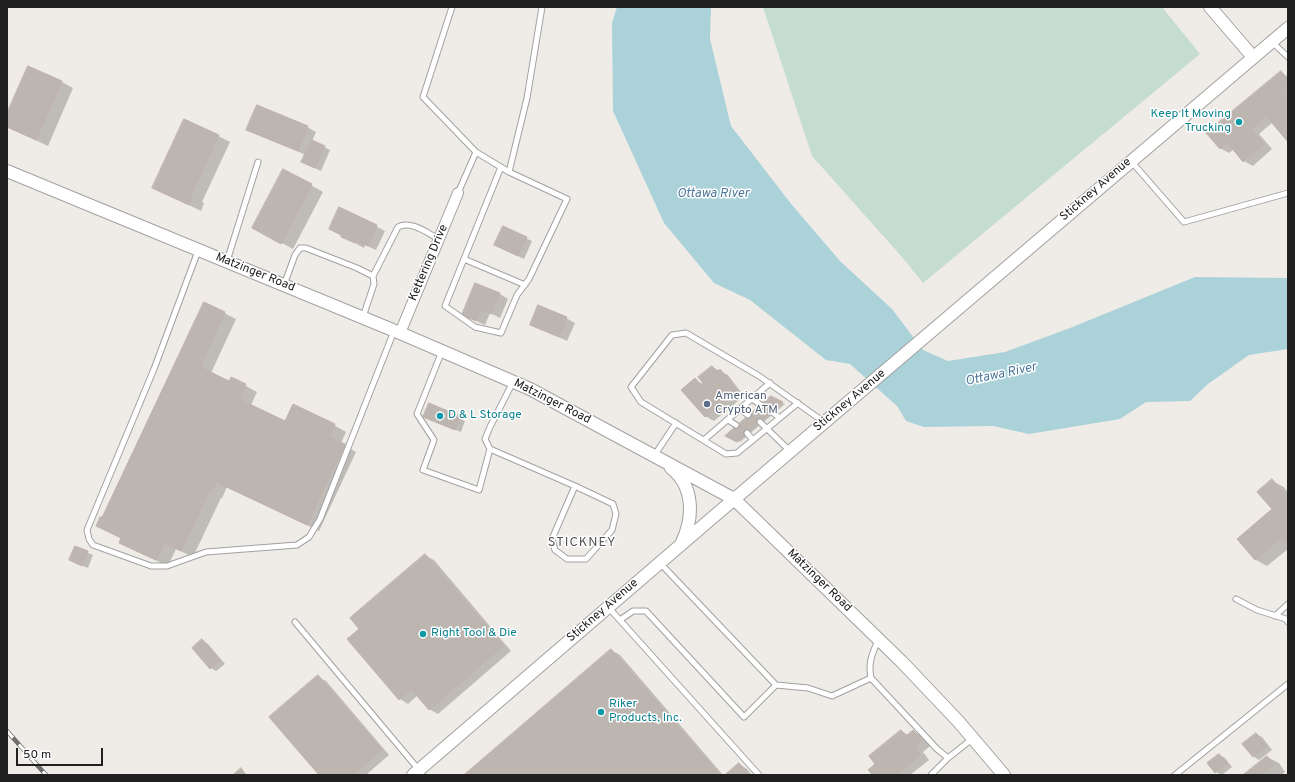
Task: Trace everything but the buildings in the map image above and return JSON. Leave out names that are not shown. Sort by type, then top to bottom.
[{"type":"street","points":[[1210,7],[1253,57]]},
{"type":"street","name":"Stickney Avenue","points":[[416,772],[790,451],[1288,28]]},
{"type":"street","name":"Matzinger Road","points":[[7,171],[363,317],[530,389],[734,499],[930,691],[1004,775]]},
{"type":"street","name":"Kettering Drive","points":[[397,332],[458,193]]},
{"type":"street","points":[[657,458],[675,471],[685,485],[691,504],[689,525],[680,545]]},
{"type":"lane","points":[[452,7],[423,97],[476,152],[510,172],[567,199],[529,279],[517,295],[501,333],[475,327],[445,306],[501,167]]},
{"type":"lane","points":[[510,172],[527,98],[542,7]]},
{"type":"lane","points":[[1271,42],[1288,57]]},
{"type":"lane","points":[[458,193],[476,152]]},
{"type":"lane","points":[[1131,161],[1184,222],[1288,193]]},
{"type":"lane","points":[[227,261],[258,162]]},
{"type":"lane","points":[[363,317],[374,284],[373,276],[398,227],[409,224],[439,239]]},
{"type":"lane","points":[[284,285],[295,255],[300,248],[306,248],[357,268],[373,276]]},
{"type":"lane","points":[[198,250],[154,369],[87,530],[89,539],[93,545],[151,566],[167,566],[206,552],[297,545],[309,537],[320,519],[397,332]]},
{"type":"lane","points":[[464,259],[525,285]]},
{"type":"lane","points":[[798,403],[737,453],[726,454],[641,402],[631,387],[672,335],[686,333],[770,383],[825,422]]},
{"type":"lane","points":[[442,351],[417,414],[434,440],[423,470],[479,490],[490,449]]},
{"type":"lane","points":[[513,382],[485,439],[490,449],[575,486],[613,504],[616,514],[612,530],[586,559],[567,559],[555,550],[552,539],[575,486]]},
{"type":"lane","points":[[704,440],[770,383]]},
{"type":"lane","points":[[752,399],[761,405]]},
{"type":"lane","points":[[740,409],[748,416]]},
{"type":"lane","points":[[772,412],[780,418]]},
{"type":"lane","points":[[728,420],[736,425]]},
{"type":"lane","points":[[760,422],[768,428],[790,451]]},
{"type":"lane","points":[[657,458],[676,423]]},
{"type":"lane","points":[[747,433],[753,440]]},
{"type":"lane","points":[[660,563],[776,685],[808,688],[832,696],[871,678]]},
{"type":"lane","points":[[1236,599],[1257,610],[1288,622]]},
{"type":"lane","points":[[1275,616],[1288,604]]},
{"type":"lane","points":[[608,607],[759,775]]},
{"type":"lane","points":[[620,620],[633,611],[646,611],[744,717],[776,685]]},
{"type":"lane","points":[[295,622],[416,772]]},
{"type":"lane","points":[[879,640],[870,659],[869,669],[871,678],[937,749],[948,758]]},
{"type":"lane","points":[[1176,775],[1244,718],[1288,684]]},
{"type":"lane","points":[[930,775],[973,738]]},
{"type":"green space","points":[[763,7],[1162,7],[1200,54],[923,283],[902,257],[812,156]]},
{"type":"water","name":"Ottawa River","points":[[617,7],[711,7],[710,39],[731,126],[792,205],[840,261],[892,309],[923,350],[948,361],[1005,352],[1070,328],[1195,277],[1288,278],[1288,349],[1249,355],[1208,384],[1190,401],[1146,402],[1120,419],[1029,434],[993,426],[924,427],[906,421],[897,406],[850,364],[826,360],[750,300],[714,283],[664,223],[613,111],[612,23]]},
{"type":"railway","points":[[7,731],[46,775]]},
{"type":"place","name":"Keep It Moving Trucking","points":[[1239,122]]},
{"type":"place","name":"American Crypto ATM","points":[[707,404]]},
{"type":"place","name":"D & L Storage","points":[[440,416]]},
{"type":"place","name":"Right Tool & Die","points":[[423,634]]},
{"type":"place","name":"Riker Products, Inc.","points":[[601,712]]},
{"type":"district","name":"STICKNEY","points":[[582,543]]}]
